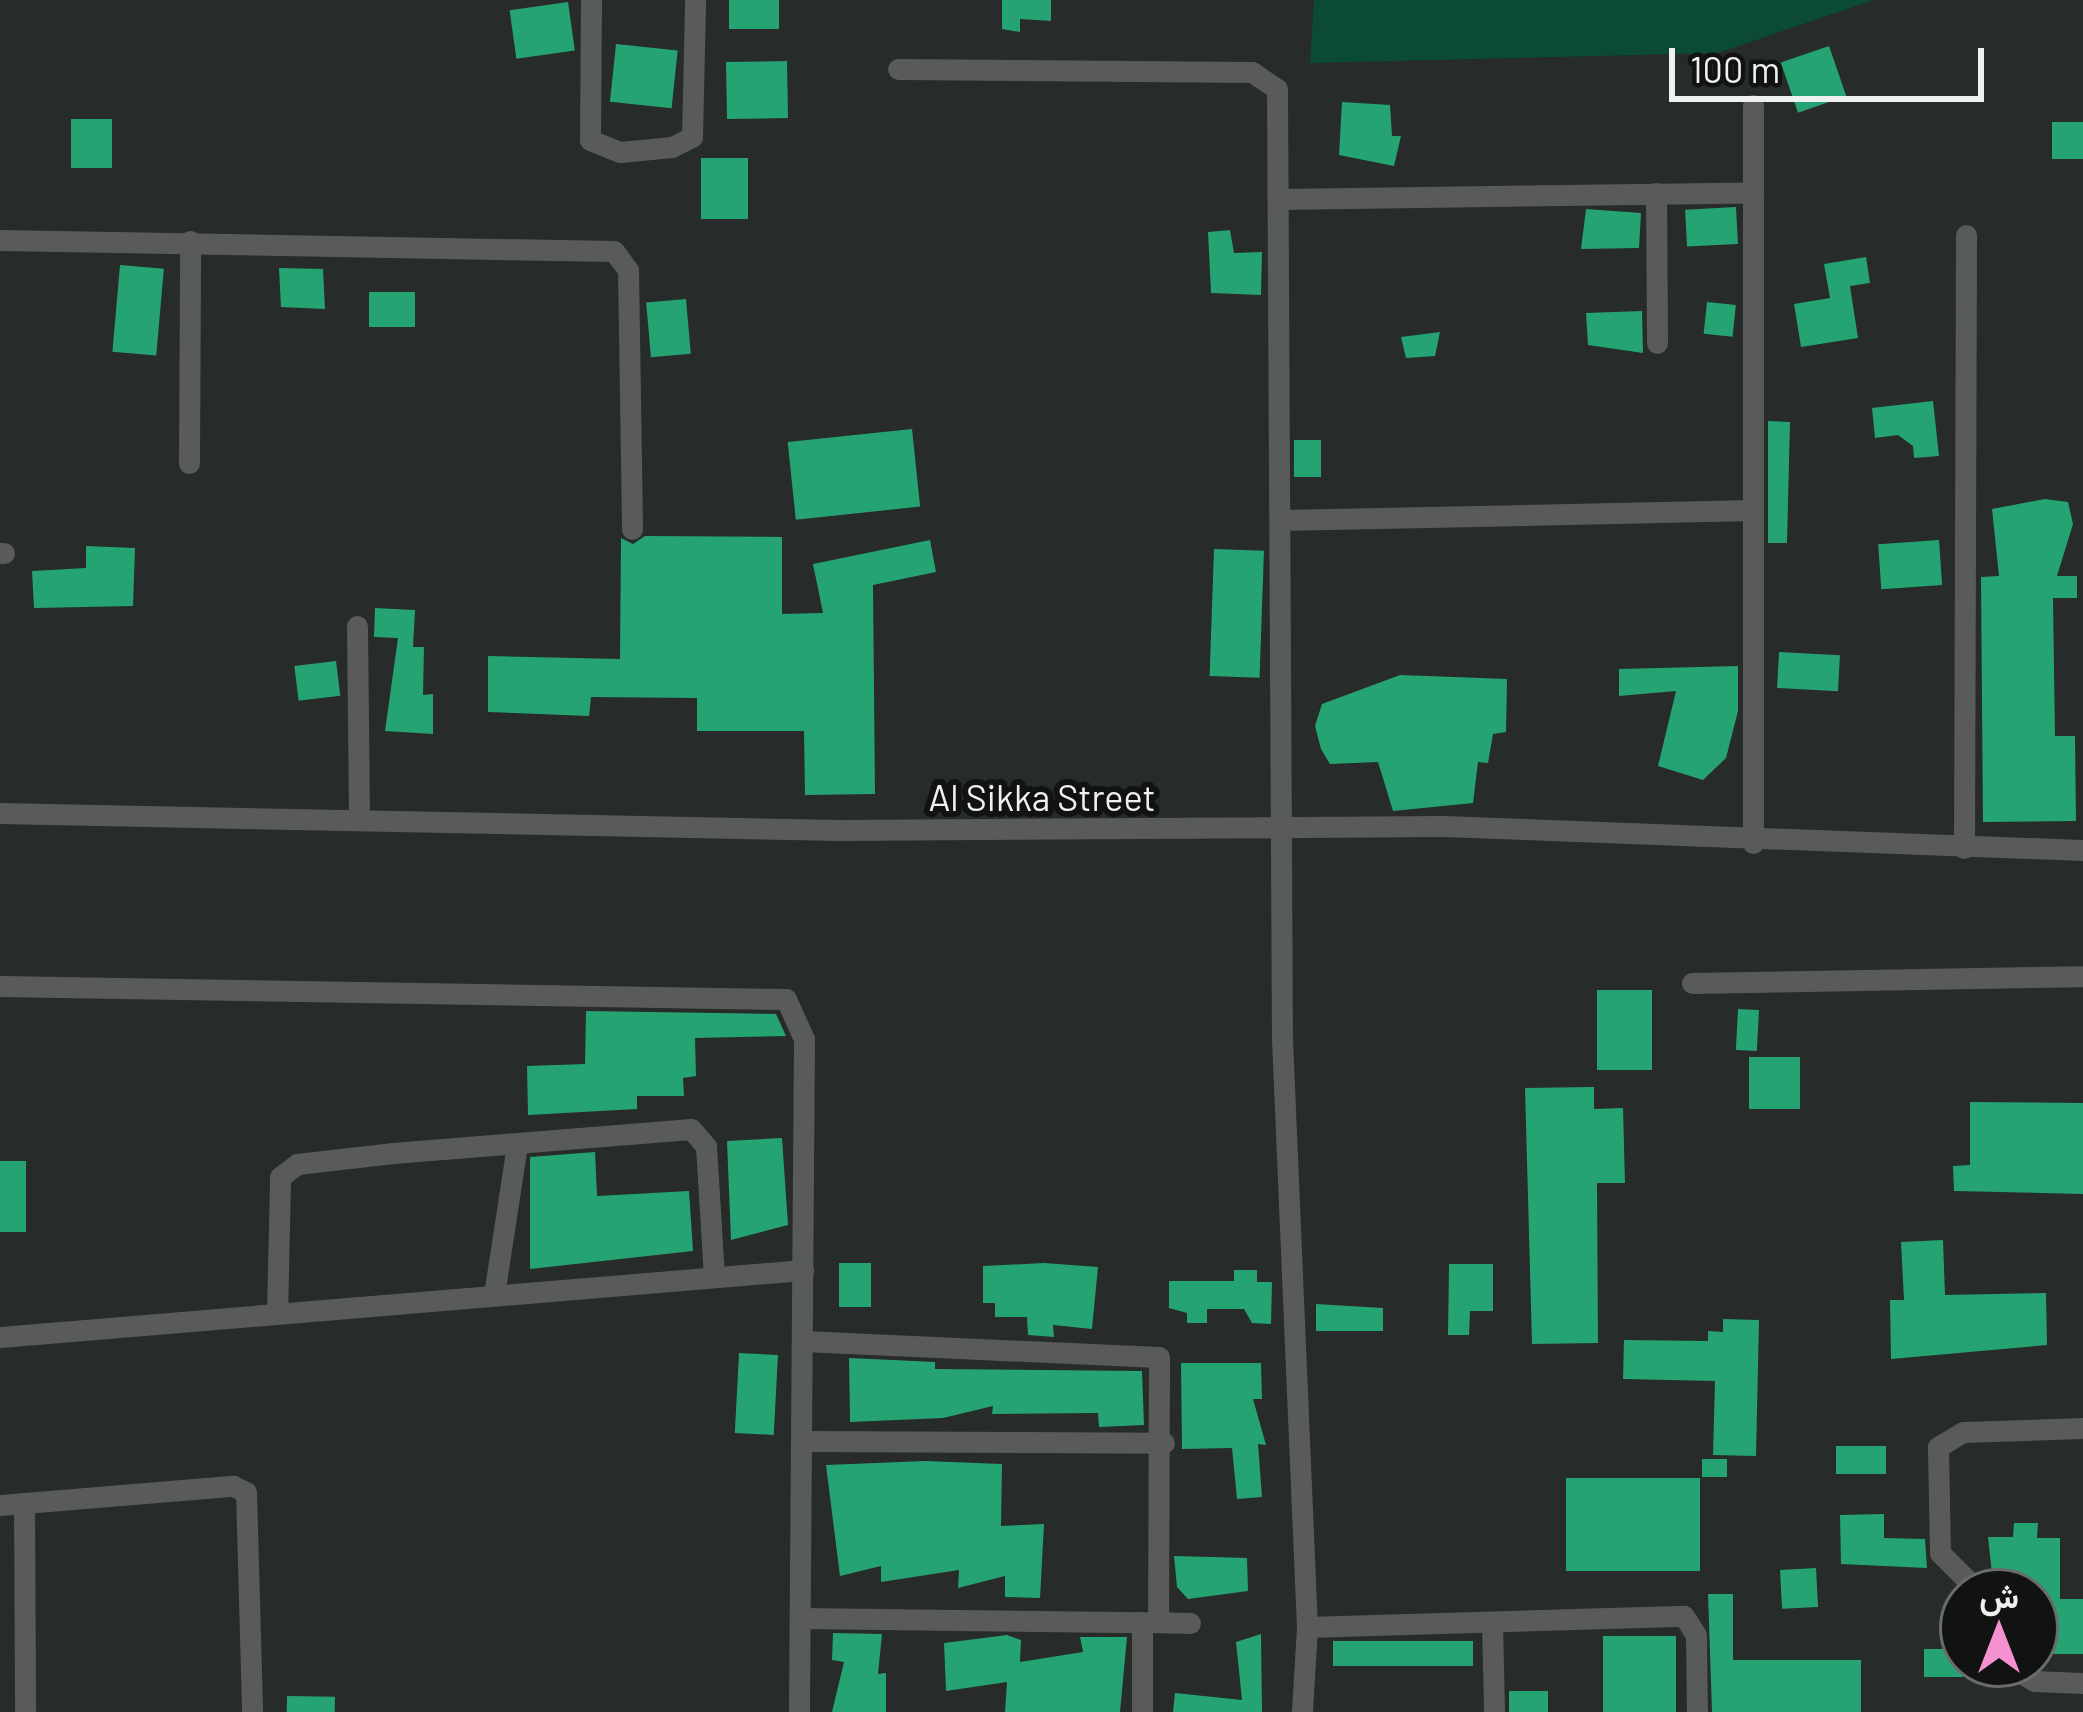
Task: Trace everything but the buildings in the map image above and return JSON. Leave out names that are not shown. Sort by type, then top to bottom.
[{"type":"street","points":[[591,0],[590,140],[620,152],[672,147],[692,136],[694,0]]},
{"type":"street","points":[[898,69],[1252,71],[1277,89],[1280,828],[1289,1271],[1307,1627],[1302,1712]]},
{"type":"street","points":[[1753,105],[1753,843]]},
{"type":"street","points":[[1280,200],[1753,192]]},
{"type":"street","points":[[1656,193],[1657,343]]},
{"type":"street","points":[[1964,848],[1966,235]]},
{"type":"street","points":[[0,240],[614,250],[628,270],[632,529]]},
{"type":"street","points":[[189,463],[190,242]]},
{"type":"street","points":[[1281,520],[1753,509]]},
{"type":"street","points":[[357,626],[359,817]]},
{"type":"street","name":"Al Sikka Street","points":[[0,813],[841,830],[1465,827],[1753,843],[2083,850]]},
{"type":"street","points":[[1692,983],[2083,976]]},
{"type":"street","points":[[0,986],[787,999],[804,1039],[806,1442],[799,1712]]},
{"type":"street","points":[[277,1314],[276,1186],[286,1168],[517,1145],[700,1132],[714,1275]]},
{"type":"street","points":[[494,1294],[517,1145]]},
{"type":"street","points":[[0,1337],[803,1270]]},
{"type":"street","points":[[804,1341],[1151,1353],[1162,1365],[1164,1443],[1142,1712]]},
{"type":"street","points":[[1956,1568],[1940,1552],[1938,1447],[1963,1432],[2083,1428]]},
{"type":"street","points":[[806,1442],[1164,1443]]},
{"type":"street","points":[[0,1505],[233,1486],[246,1492],[252,1712]]},
{"type":"street","points":[[24,1503],[26,1712]]},
{"type":"street","points":[[1307,1627],[1684,1616],[1696,1635],[1697,1712]]},
{"type":"street","points":[[800,1618],[1190,1623]]},
{"type":"street","points":[[1492,1622],[1494,1712]]},
{"type":"green space","points":[[1314,0],[1874,0],[1718,53],[1310,63]]}]
